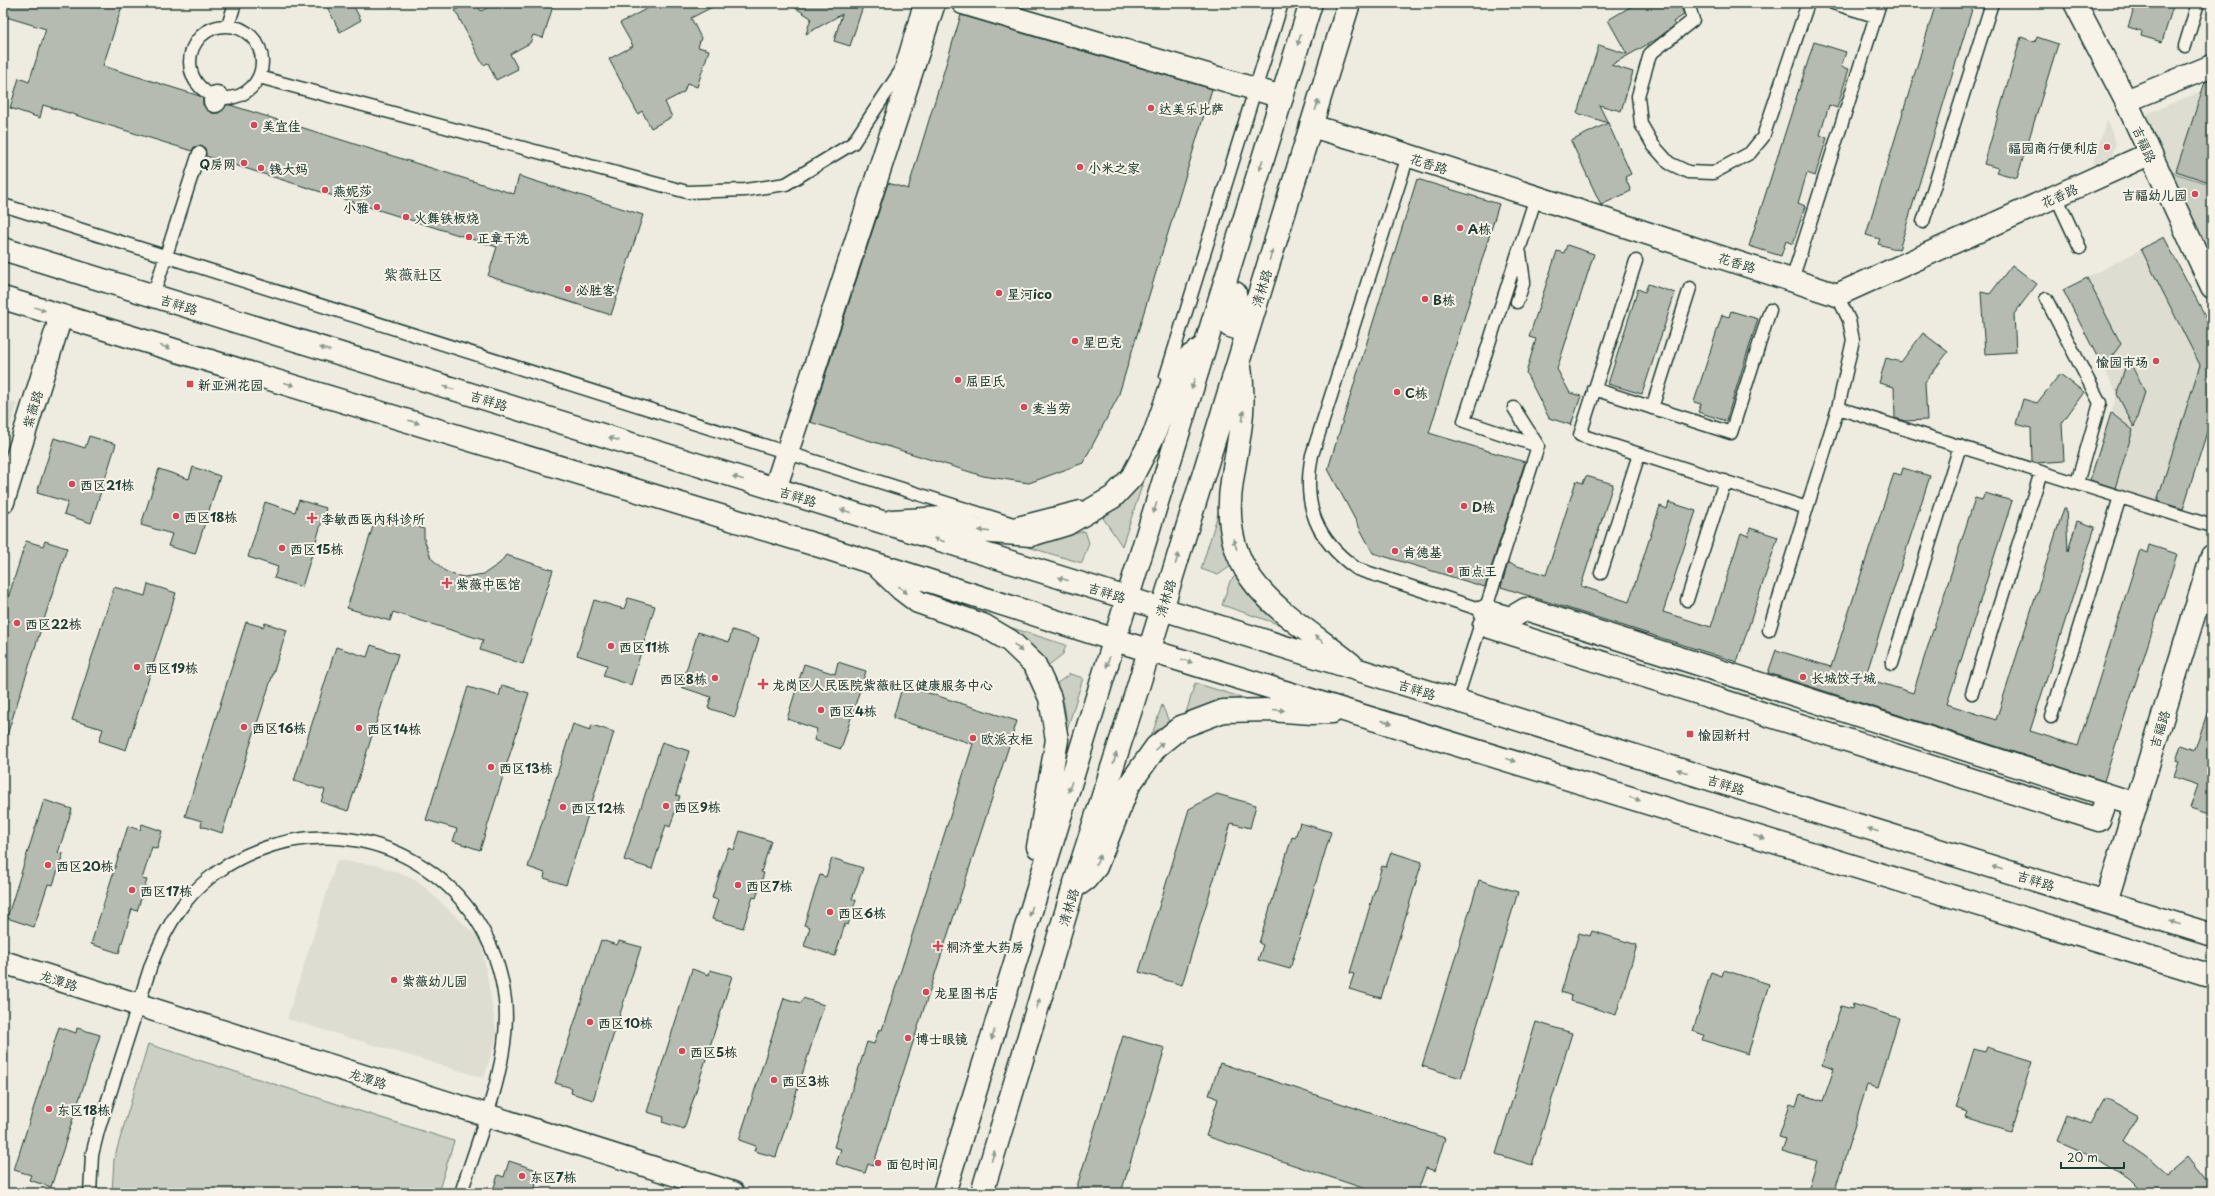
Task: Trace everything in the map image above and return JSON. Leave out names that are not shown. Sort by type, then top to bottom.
[{"type":"main road","points":[[775,489],[934,3]]},
{"type":"main road","points":[[963,3],[1282,97]]},
{"type":"main road","points":[[944,1193],[1311,3]]},
{"type":"main road","name":"清林路","points":[[984,1189],[1073,888],[1162,610],[1349,3]]},
{"type":"main road","name":"吉福路","points":[[2075,3],[2126,101],[2149,154],[2212,287]]},
{"type":"main road","points":[[2126,101],[2212,66]]},
{"type":"main road","name":"花香路","points":[[1311,126],[1837,294],[2149,154]]},
{"type":"main road","points":[[1242,225],[1244,257],[1228,317],[1230,326],[1236,328],[1241,322],[1246,309],[1259,293]]},
{"type":"main road","name":"吉祥路","points":[[3,249],[1128,598],[1361,672],[2212,935]]},
{"type":"main road","points":[[3,298],[874,563],[1115,640],[2212,976]]},
{"type":"main road","name":"紫薇路","points":[[3,502],[61,316]]},
{"type":"main road","points":[[883,522],[942,518],[979,531],[1031,535],[1067,524],[1114,497],[1132,477],[1154,435],[1176,372],[1189,357],[1205,346]]},
{"type":"main road","points":[[1238,360],[1243,390],[1243,414],[1228,503],[1234,542],[1245,569],[1258,590],[1281,612],[1361,672]]},
{"type":"main road","name":"吉福路","points":[[2106,902],[2212,556]]},
{"type":"main road","points":[[874,563],[901,590],[918,602],[983,625],[1010,641],[1035,664],[1050,698],[1057,740],[1037,856],[1041,878]]},
{"type":"main road","points":[[1483,617],[1511,618],[1526,609],[2136,804]]},
{"type":"main road","points":[[1073,888],[1086,879],[1096,867],[1129,785],[1156,747],[1181,727],[1223,711],[1270,710],[1312,713],[1349,711]]},
{"type":"main road","name":"龙潭路","points":[[3,962],[733,1193]]},
{"type":"main road","points":[[928,1193],[943,1177],[957,1152]]},
{"type":"lane","points":[[228,26],[235,3]]},
{"type":"lane","points":[[259,77],[687,192],[745,190],[786,184],[852,143],[900,72],[920,3]]},
{"type":"lane","points":[[3,205],[1013,524],[1075,510],[1115,486],[1151,424],[1282,3]]},
{"type":"lane","points":[[1688,3],[1693,20],[1650,54],[1638,96],[1641,124],[1653,145],[1668,163],[1688,172],[1713,173],[1750,153],[1764,137],[1808,3]]},
{"type":"lane","points":[[1832,3],[1875,16]]},
{"type":"lane","points":[[1792,280],[1880,3]]},
{"type":"lane","points":[[1923,222],[1992,3]]},
{"type":"lane","points":[[2185,46],[2198,3]]},
{"type":"lane","points":[[228,26],[239,28],[249,34],[257,44],[261,54],[262,66],[259,77],[251,88],[241,95],[229,99],[216,99],[205,92],[197,84],[191,74],[190,56],[197,40],[206,32],[216,27],[228,26]]},
{"type":"lane","points":[[153,296],[198,153]]},
{"type":"lane","points":[[1408,156],[1312,455],[1308,479],[1311,509],[1317,526],[1328,543],[1341,557],[1357,569],[1483,617]]},
{"type":"lane","points":[[2056,196],[2080,248]]},
{"type":"lane","points":[[1536,197],[1464,421],[1538,446]]},
{"type":"lane","points":[[1517,302],[1524,281],[1520,250]]},
{"type":"lane","points":[[1636,261],[1580,435],[1807,508]]},
{"type":"lane","points":[[1652,408],[1690,288]]},
{"type":"lane","points":[[1769,630],[1838,408],[1852,340],[1849,320],[1837,294]]},
{"type":"lane","points":[[2046,299],[2100,403],[2077,483]]},
{"type":"lane","points":[[1594,390],[1731,433],[1770,310]]},
{"type":"lane","points":[[1514,408],[1538,446]]},
{"type":"lane","points":[[1838,408],[2212,526]]},
{"type":"lane","points":[[1456,701],[1538,446]]},
{"type":"lane","points":[[1892,664],[1960,446]]},
{"type":"lane","points":[[1601,573],[1639,454]]},
{"type":"lane","points":[[1972,693],[2042,472]]},
{"type":"lane","points":[[1687,600],[1725,482]]},
{"type":"lane","points":[[2051,717],[2120,497]]},
{"type":"lane","points":[[90,1193],[92,1155],[98,1131],[138,1005],[160,942],[172,920],[187,900],[204,882],[224,867],[246,855],[269,846],[293,840],[318,837],[343,838],[367,842],[391,849],[419,863],[453,890],[470,909],[494,952],[501,976],[506,1026],[502,1057],[461,1193]]},
{"type":"shaded area","name":"吉福幼儿园","points":[[2212,87],[2212,265],[2145,122],[2148,113]]},
{"type":"shaded area","points":[[2107,120],[2116,143],[2112,156],[2092,165]]},
{"type":"shaded area","points":[[2171,172],[2212,185],[2212,261]]},
{"type":"shaded area","name":"愉园市场","points":[[2164,237],[2212,329],[2212,416],[2182,511],[2090,481],[2117,394],[2063,290]]},
{"type":"shaded area","points":[[3,399],[17,404],[3,450]]},
{"type":"shaded area","points":[[1146,474],[1122,546],[1103,518],[1121,503]]},
{"type":"shaded area","points":[[1225,491],[1234,564],[1218,575],[1201,569]]},
{"type":"shaded area","points":[[1085,531],[1089,543],[1082,563],[1011,542],[1050,540]]},
{"type":"shaded area","points":[[1237,574],[1304,633],[1222,605],[1230,581]]},
{"type":"shaded area","points":[[1006,626],[1066,645],[1063,654],[1046,667],[1029,643],[1019,634]]},
{"type":"shaded area","points":[[1070,674],[1083,678],[1066,733],[1065,708],[1062,696],[1056,684]]},
{"type":"shaded area","points":[[1195,683],[1260,703],[1185,716]]},
{"type":"shaded area","points":[[1162,705],[1170,724],[1143,761]]},
{"type":"shaded area","name":"紫薇幼儿园","points":[[337,860],[377,865],[417,880],[481,940],[497,1035],[484,1078],[287,1019]]},
{"type":"shaded area","points":[[148,1044],[454,1141],[438,1193],[112,1193],[114,1159]]},
{"type":"building","points":[[3,3],[123,3],[103,66],[203,97],[203,105],[212,113],[219,113],[227,104],[514,194],[519,176],[643,215],[611,315],[488,276],[497,247],[206,156],[205,148],[201,146],[194,147],[192,151],[43,105],[40,118],[10,108],[19,78],[29,82],[46,29],[3,16]]},
{"type":"building","points":[[325,3],[352,3],[361,20],[340,32]]},
{"type":"building","points":[[469,3],[476,3],[481,11],[496,3],[554,3],[543,38],[533,35],[530,43],[510,54],[518,69],[496,80],[488,63],[483,65],[455,10]]},
{"type":"building","points":[[657,3],[720,3],[691,18],[701,38],[698,47],[709,50],[697,87],[687,83],[684,92],[665,102],[672,117],[651,128],[642,111],[638,114],[609,59],[633,46],[620,23]]},
{"type":"building","points":[[788,3],[864,3],[850,46],[834,41],[842,14],[806,34],[811,18]]},
{"type":"building","points":[[1637,3],[1680,3],[1684,15],[1673,22],[1675,25],[1657,39],[1611,65],[1633,72],[1621,111],[1599,105],[1608,123],[1577,113],[1599,45],[1627,54],[1608,20]]},
{"type":"building","points":[[1936,3],[1974,3],[1899,250],[1878,244],[1880,239],[1866,235]]},
{"type":"building","points":[[2136,3],[2174,3],[2162,42],[2141,36],[2142,31],[2128,27]]},
{"type":"building","name":"星河ico","points":[[961,15],[1212,89],[1118,397],[1083,463],[1029,483],[983,476],[810,422],[888,183],[908,189]]},
{"type":"building","points":[[2021,37],[2035,42],[2037,37],[2058,44],[2017,178],[1996,172],[1998,168],[1984,164]]},
{"type":"building","points":[[1814,42],[1846,52],[1841,67],[1849,69],[1837,108],[1829,105],[1820,135],[1827,138],[1815,176],[1807,173],[1798,203],[1805,206],[1793,244],[1786,241],[1781,256],[1749,246]]},
{"type":"building","points":[[2212,80],[2212,183],[2176,171],[2205,82]]},
{"type":"building","points":[[1608,123],[1631,174],[1625,177],[1631,191],[1601,205],[1571,141]]},
{"type":"building","points":[[1417,179],[1499,204],[1429,433],[1525,462],[1485,587],[1373,553],[1328,469]]},
{"type":"building","points":[[2164,237],[2212,329],[2212,416],[2183,509],[2157,501],[2200,365],[2141,249]]},
{"type":"building","points":[[1567,245],[1594,254],[1557,369],[1570,393],[1581,396],[1571,425],[1549,418],[1526,373],[1536,339],[1529,337],[1557,251],[1564,253]]},
{"type":"building","points":[[2012,265],[2037,284],[2014,314],[2016,352],[1985,354],[1981,292],[1990,294]]},
{"type":"building","points":[[2087,278],[2121,344],[2103,368],[2063,290]]},
{"type":"building","points":[[1648,284],[1675,293],[1642,394],[1608,384],[1638,289],[1645,292]]},
{"type":"building","points":[[1731,311],[1758,319],[1726,421],[1698,412],[1701,404],[1694,402],[1722,315],[1729,317]]},
{"type":"building","points":[[1923,333],[1948,352],[1925,382],[1927,420],[1905,421],[1895,418],[1894,387],[1879,383],[1886,358],[1901,362]]},
{"type":"building","points":[[2128,358],[2145,392],[2134,427],[2117,394]]},
{"type":"building","points":[[2060,374],[2084,392],[2062,423],[2064,461],[2036,463],[2032,461],[2031,428],[2016,424],[2023,399],[2037,403]]},
{"type":"building","points":[[2111,413],[2133,430],[2115,488],[2090,480]]},
{"type":"building","name":"西区21栋","points":[[89,436],[116,444],[91,523],[64,514],[68,502],[37,493],[54,438],[85,448]]},
{"type":"building","name":"西区18栋","points":[[193,467],[220,476],[195,554],[168,546],[172,534],[141,525],[159,469],[189,479]]},
{"type":"building","points":[[1903,468],[1930,476],[1865,678],[1913,693],[1975,498],[1982,500],[1985,493],[2012,501],[1947,704],[1996,720],[2064,508],[2066,508],[2068,551],[2077,521],[2095,527],[2030,731],[2078,746],[2140,550],[2147,553],[2149,545],[2177,554],[2104,781],[1768,673],[1776,650],[1831,667],[1894,473],[1901,475]]},
{"type":"building","points":[[1586,476],[1613,484],[1581,586],[1629,602],[1660,506],[1667,509],[1669,502],[1696,511],[1663,612],[1711,627],[1741,533],[1748,536],[1750,528],[1778,537],[1737,662],[1501,587],[1508,563],[1546,575],[1576,481],[1583,483]]},
{"type":"building","name":"西区15栋","points":[[299,500],[326,508],[302,587],[274,578],[278,567],[248,557],[265,502],[295,512]]},
{"type":"building","points":[[377,514],[424,529],[424,539],[431,558],[445,571],[454,575],[464,577],[484,574],[500,563],[506,555],[553,570],[523,664],[480,650],[483,640],[393,612],[390,621],[347,608]]},
{"type":"building","name":"西区22栋","points":[[26,541],[43,546],[45,541],[67,548],[6,738],[3,737],[3,614]]},
{"type":"building","name":"西区19栋","points":[[148,584],[176,593],[126,750],[99,741],[103,729],[72,720],[114,587],[145,596]]},
{"type":"building","name":"西区11栋","points":[[628,598],[655,606],[631,685],[603,676],[607,665],[577,655],[594,600],[624,609]]},
{"type":"building","name":"西区16栋","points":[[246,622],[263,627],[265,623],[287,630],[222,833],[201,826],[202,821],[185,816]]},
{"type":"building","name":"西区8栋","points":[[732,630],[759,638],[735,717],[708,708],[711,697],[681,687],[698,632],[729,642]]},
{"type":"building","name":"西区14栋","points":[[371,645],[398,654],[348,811],[321,802],[325,790],[294,781],[336,647],[367,657]]},
{"type":"building","name":"西区4栋","points":[[838,662],[866,671],[841,749],[814,740],[817,729],[787,719],[804,664],[835,674]]},
{"type":"building","name":"西区13栋","points":[[502,685],[529,693],[480,850],[453,841],[457,829],[426,820],[468,687],[499,696]]},
{"type":"building","points":[[903,685],[1017,721],[873,1166],[868,1164],[865,1173],[836,1164],[841,1149],[834,1147],[867,1042],[874,1044],[879,1029],[882,1030],[973,744],[893,718]]},
{"type":"building","points":[[2209,707],[2212,708],[2212,815],[2190,808],[2198,785],[2174,777],[2179,762],[2176,761],[2181,745],[2195,750]]},
{"type":"building","name":"西区12栋","points":[[573,724],[590,730],[592,725],[614,732],[566,885],[544,878],[545,873],[528,867]]},
{"type":"building","name":"西区9栋","points":[[662,742],[689,751],[676,795],[680,796],[670,827],[666,825],[652,869],[624,860]]},
{"type":"building","points":[[1217,794],[1256,805],[1250,828],[1231,823],[1182,985],[1139,972],[1189,809]]},
{"type":"building","name":"西区20栋","points":[[44,800],[72,809],[58,853],[63,854],[53,885],[48,884],[34,927],[7,918]]},
{"type":"building","points":[[1300,823],[1331,832],[1290,969],[1258,960],[1263,945],[1259,943],[1292,837],[1295,838]]},
{"type":"building","name":"西区17栋","points":[[142,824],[162,831],[157,849],[152,847],[142,879],[147,880],[137,911],[132,909],[119,953],[91,944],[128,826],[140,830]]},
{"type":"building","name":"西区7栋","points":[[740,831],[771,841],[761,872],[764,873],[756,898],[753,897],[743,928],[712,919],[718,900],[712,898],[728,848],[734,850]]},
{"type":"building","points":[[1391,852],[1422,862],[1381,998],[1349,989],[1354,974],[1350,973],[1382,866],[1386,867]]},
{"type":"building","name":"西区6栋","points":[[832,858],[863,868],[852,899],[856,900],[848,925],[845,924],[835,956],[804,946],[810,927],[804,925],[820,875],[826,877]]},
{"type":"building","points":[[1479,880],[1518,892],[1461,1078],[1422,1066]]},
{"type":"building","points":[[1592,931],[1637,945],[1616,1015],[1571,1001],[1572,996],[1561,992],[1579,933],[1590,936]]},
{"type":"building","name":"西区10栋","points":[[601,940],[617,945],[619,941],[641,947],[593,1100],[571,1093],[572,1088],[555,1083]]},
{"type":"building","name":"西区5栋","points":[[692,969],[709,975],[710,970],[732,976],[684,1129],[662,1122],[664,1117],[647,1112]]},
{"type":"building","points":[[1724,970],[1769,984],[1748,1054],[1702,1040],[1704,1035],[1693,1031],[1711,972],[1722,976]]},
{"type":"building","name":"西区3栋","points":[[784,998],[801,1003],[803,998],[824,1005],[776,1157],[754,1151],[756,1146],[739,1140]]},
{"type":"building","points":[[1853,1004],[1899,1018],[1878,1088],[1867,1085],[1834,1193],[1807,1193],[1817,1161],[1782,1151],[1786,1139],[1779,1137],[1790,1104],[1796,1106],[1800,1094],[1823,1101],[1834,1069],[1822,1065],[1841,1006],[1852,1009]]},
{"type":"building","points":[[1536,1022],[1572,1033],[1532,1165],[1496,1154]]},
{"type":"building","name":"东区18栋","points":[[59,1027],[76,1033],[77,1028],[100,1035],[51,1187],[29,1180],[31,1175],[14,1170]]},
{"type":"building","points":[[1123,1036],[1165,1048],[1121,1193],[1075,1193]]},
{"type":"building","points":[[1987,1047],[2032,1061],[2011,1131],[1965,1117],[1967,1112],[1956,1108],[1974,1049],[1985,1052]]},
{"type":"building","points":[[1220,1063],[1445,1138],[1435,1171],[1426,1168],[1417,1193],[1378,1193],[1206,1136],[1218,1099],[1209,1095]]},
{"type":"building","points":[[2105,1098],[2138,1116],[2124,1142],[2146,1157],[2166,1175],[2188,1156],[2212,1186],[2204,1193],[2143,1193],[2129,1179],[2095,1157],[2058,1141],[2068,1115],[2091,1124]]},
{"type":"building","name":"东区7栋","points":[[509,1161],[540,1171],[535,1187],[544,1190],[544,1193],[492,1193],[498,1175],[504,1177]]},
{"type":"place","name":"达美乐比萨","points":[[1151,108]]},
{"type":"place","name":"美宜佳","points":[[254,125]]},
{"type":"place","name":"福园商行便利店","points":[[2107,147]]},
{"type":"place","name":"Q房网","points":[[244,163]]},
{"type":"place","name":"小米之家","points":[[1080,167]]},
{"type":"place","name":"钱大妈","points":[[261,168]]},
{"type":"place","name":"燕妮莎","points":[[325,190]]},
{"type":"place","name":"吉福幼儿园","points":[[2195,194]]},
{"type":"place","name":"小雅","points":[[377,207]]},
{"type":"place","name":"火舞铁板烧","points":[[406,217]]},
{"type":"place","name":"A栋","points":[[1460,228]]},
{"type":"place","name":"正章干洗","points":[[469,237]]},
{"type":"place","name":"必胜客","points":[[568,289]]},
{"type":"place","name":"星河ico","points":[[999,293]]},
{"type":"place","name":"B栋","points":[[1425,299]]},
{"type":"place","name":"星巴克","points":[[1075,341]]},
{"type":"place","name":"愉园市场","points":[[2156,361]]},
{"type":"place","name":"屈臣氏","points":[[958,380]]},
{"type":"place","name":"新亚洲花园","points":[[190,384]]},
{"type":"place","name":"C栋","points":[[1397,392]]},
{"type":"place","name":"麦当劳","points":[[1024,407]]},
{"type":"place","name":"西区21栋","points":[[72,484]]},
{"type":"place","name":"D栋","points":[[1464,506]]},
{"type":"place","name":"西区18栋","points":[[176,516]]},
{"type":"place","name":"李敏西医内科诊所","points":[[312,518]]},
{"type":"place","name":"西区15栋","points":[[282,548]]},
{"type":"place","name":"肯德基","points":[[1395,551]]},
{"type":"place","name":"面点王","points":[[1450,570]]},
{"type":"place","name":"紫薇中医馆","points":[[447,583]]},
{"type":"place","name":"西区22栋","points":[[17,623]]},
{"type":"place","name":"西区11栋","points":[[611,646]]},
{"type":"place","name":"西区19栋","points":[[137,667]]},
{"type":"place","name":"长城饺子城","points":[[1803,677]]},
{"type":"place","name":"西区8栋","points":[[715,678]]},
{"type":"place","name":"龙岗区人民医院紫薇社区健康服务中心","points":[[763,684]]},
{"type":"place","name":"西区4栋","points":[[821,710]]},
{"type":"place","name":"西区16栋","points":[[244,727]]},
{"type":"place","name":"西区14栋","points":[[359,728]]},
{"type":"place","name":"愉园新村","points":[[1690,734]]},
{"type":"place","name":"欧派衣柜","points":[[973,738]]},
{"type":"place","name":"西区13栋","points":[[491,767]]},
{"type":"place","name":"西区9栋","points":[[666,806]]},
{"type":"place","name":"西区12栋","points":[[563,807]]},
{"type":"place","name":"西区20栋","points":[[48,865]]},
{"type":"place","name":"西区7栋","points":[[738,885]]},
{"type":"place","name":"西区17栋","points":[[132,890]]},
{"type":"place","name":"西区6栋","points":[[830,912]]},
{"type":"place","name":"桐济堂大药房","points":[[938,946]]},
{"type":"place","name":"紫薇幼儿园","points":[[394,980]]},
{"type":"place","name":"龙星图书店","points":[[926,992]]},
{"type":"place","name":"西区10栋","points":[[590,1022]]},
{"type":"place","name":"博士眼镜","points":[[908,1038]]},
{"type":"place","name":"西区5栋","points":[[682,1051]]},
{"type":"place","name":"西区3栋","points":[[774,1080]]},
{"type":"place","name":"东区18栋","points":[[49,1109]]},
{"type":"place","name":"面包时间","points":[[878,1163]]},
{"type":"place","name":"东区7栋","points":[[522,1176]]},
{"type":"district","name":"紫薇社区","points":[[413,273]]}]
